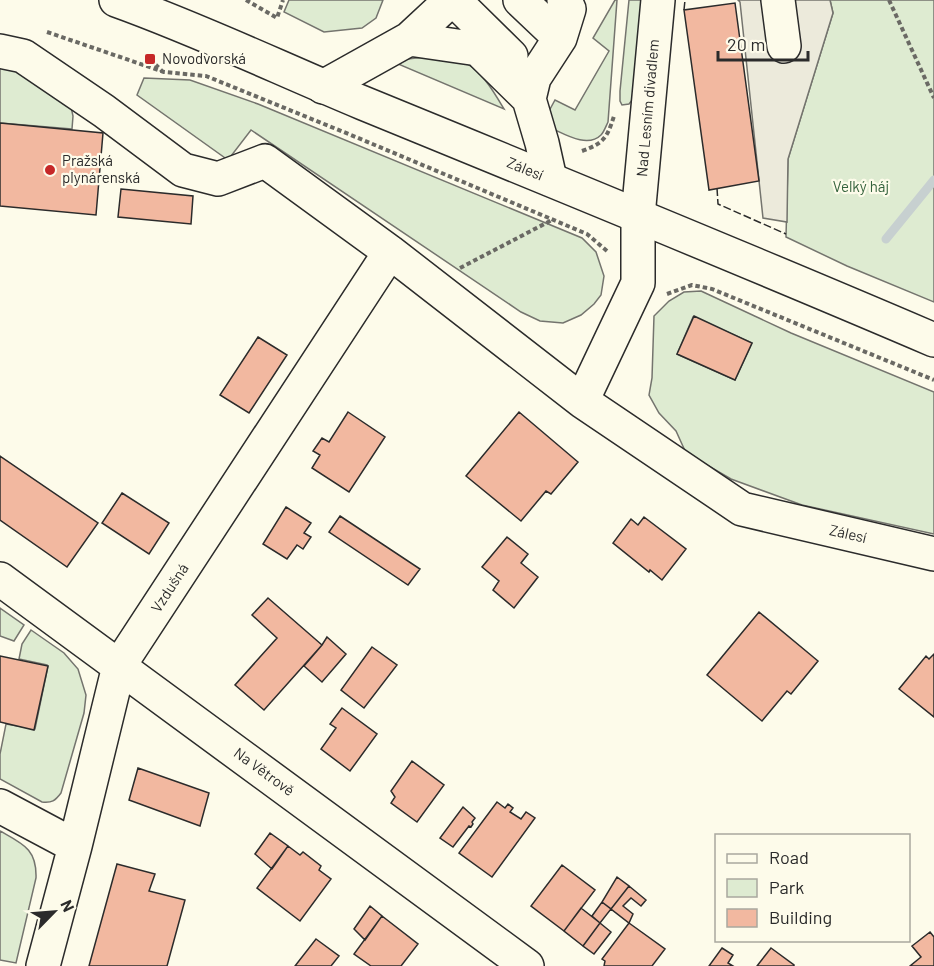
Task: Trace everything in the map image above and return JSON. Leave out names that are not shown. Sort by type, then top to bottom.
[{"type":"street","name":"Zálesí","points":[[116,0],[189,27],[323,87],[934,340]]},
{"type":"street","points":[[323,87],[409,39],[453,0],[531,88],[549,179]]},
{"type":"street","points":[[520,0],[569,12],[531,88]]},
{"type":"street","name":"Nad Lesním divadlem","points":[[638,283],[638,216],[658,0]]},
{"type":"street","points":[[778,0],[784,46]]},
{"type":"street","points":[[409,39],[478,49],[531,88]]},
{"type":"street","name":"Zálesí","points":[[0,51],[22,56],[104,111],[183,170],[218,179],[265,161],[390,252],[582,401],[742,509],[934,554]]},
{"type":"street","name":"Vzdušná","points":[[43,966],[119,666],[390,252]]},
{"type":"street","points":[[582,401],[638,283]]},
{"type":"street","name":"Na Větrově","points":[[0,579],[527,966]]},
{"type":"street","points":[[0,806],[75,846]]},
{"type":"path","points":[[246,0],[277,18],[283,0]]},
{"type":"path","points":[[889,0],[934,98]]},
{"type":"path","points":[[41,30],[164,72],[206,76],[553,219],[587,234],[607,251],[611,266],[638,283],[665,295],[692,285],[712,288],[934,380]]},
{"type":"path","points":[[150,59],[164,72]]},
{"type":"path","points":[[582,151],[597,145],[608,134],[614,116]]},
{"type":"path","points":[[431,284],[553,219]]},
{"type":"green space","points":[[289,0],[383,0],[376,18],[362,28],[324,32],[284,12]]},
{"type":"green space","points":[[617,0],[608,122],[602,134],[596,139],[584,140],[570,137],[553,129],[549,111],[555,100],[575,110],[609,51],[593,38]]},
{"type":"green space","points":[[629,0],[642,0],[633,99],[629,104],[622,105],[620,91]]},
{"type":"green space","name":"Velký háj","points":[[830,0],[934,0],[934,302],[847,266],[786,237],[788,159],[833,13]]},
{"type":"green space","points":[[441,55],[461,61],[477,71],[504,109],[391,61]]},
{"type":"green space","points":[[0,67],[20,70],[71,107],[72,129],[0,123]]},
{"type":"green space","points":[[144,78],[190,80],[258,104],[582,238],[596,252],[604,276],[601,295],[581,315],[563,323],[540,321],[521,312],[251,130],[228,160],[137,95]]},
{"type":"green space","points":[[701,291],[791,333],[934,392],[934,534],[802,505],[731,479],[686,453],[676,431],[659,413],[649,395],[652,378],[654,316],[669,301],[684,292]],"holes":[[[693,317],[752,343],[735,380],[677,354]]]},
{"type":"green space","points":[[0,608],[24,625],[14,641],[0,636]]},
{"type":"green space","points":[[31,630],[64,653],[78,669],[86,695],[84,713],[61,793],[51,802],[42,802],[0,779],[0,754],[6,724],[35,729],[48,666],[19,659],[22,644]]},
{"type":"green space","points":[[0,831],[27,848],[36,868],[36,878],[16,963],[0,960]]},
{"type":"shaded area","points":[[738,0],[830,0],[833,13],[788,159],[787,222],[763,218]]},
{"type":"building","points":[[735,3],[759,181],[709,190],[684,10]]},
{"type":"building","name":"Pražská plynárenská","points":[[0,123],[103,133],[96,215],[0,206]]},
{"type":"building","points":[[121,189],[193,196],[191,224],[118,217]]},
{"type":"building","points":[[694,316],[752,343],[735,380],[677,354]]},
{"type":"building","points":[[258,337],[287,355],[249,413],[220,395]]},
{"type":"building","points":[[348,412],[385,437],[349,492],[312,468],[320,455],[313,451],[322,438],[329,442]]},
{"type":"building","points":[[519,412],[578,462],[551,494],[546,491],[521,521],[466,476]]},
{"type":"building","points":[[0,456],[98,523],[67,567],[0,520]]},
{"type":"building","points":[[122,493],[169,523],[149,554],[102,523]]},
{"type":"building","points":[[286,507],[311,523],[304,533],[311,537],[303,549],[297,545],[287,559],[263,544]]},
{"type":"building","points":[[340,516],[420,569],[408,585],[329,532]]},
{"type":"building","points":[[644,517],[686,549],[662,580],[613,543],[631,519],[638,525]]},
{"type":"building","points":[[507,537],[528,554],[521,563],[538,577],[514,608],[493,590],[499,581],[482,567]]},
{"type":"building","points":[[268,598],[322,645],[264,710],[235,685],[277,638],[252,615]]},
{"type":"building","points":[[759,612],[818,661],[791,694],[787,691],[762,721],[707,675]]},
{"type":"building","points":[[327,637],[346,654],[322,682],[304,666]]},
{"type":"building","points":[[372,647],[397,665],[364,708],[341,690]]},
{"type":"building","points":[[934,654],[934,717],[899,689],[926,656],[929,659]]},
{"type":"building","points":[[0,656],[48,666],[34,730],[0,722]]},
{"type":"building","points":[[342,708],[377,734],[350,771],[321,749],[336,728],[330,724]]},
{"type":"building","points":[[412,761],[444,785],[417,822],[391,803],[395,797],[391,791]]},
{"type":"building","points":[[138,768],[209,793],[200,826],[129,800]]},
{"type":"building","points":[[497,802],[505,808],[508,804],[513,808],[510,812],[521,819],[526,812],[535,818],[492,877],[459,853]]},
{"type":"building","points":[[463,807],[475,818],[471,827],[469,826],[453,847],[440,838]]},
{"type":"building","points":[[270,833],[288,846],[272,869],[255,854]]},
{"type":"building","points":[[288,846],[300,855],[303,852],[321,866],[319,870],[331,879],[300,921],[257,888]]},
{"type":"building","points":[[117,864],[155,874],[149,891],[185,900],[167,966],[89,966]]},
{"type":"building","points":[[562,865],[595,890],[564,931],[531,906]]},
{"type":"building","points":[[617,877],[629,886],[611,909],[602,902]]},
{"type":"building","points":[[629,886],[646,900],[641,906],[631,898],[623,906],[633,914],[629,923],[611,909]]},
{"type":"building","points":[[602,902],[611,909],[600,923],[592,916]]},
{"type":"building","points":[[370,906],[382,916],[365,940],[354,929]]},
{"type":"building","points":[[581,908],[600,923],[583,946],[564,931]]},
{"type":"building","points":[[382,916],[418,944],[401,966],[371,966],[354,954]]},
{"type":"building","points":[[600,923],[611,932],[594,954],[583,946]]},
{"type":"building","points":[[629,923],[665,949],[652,966],[604,966],[605,961],[602,959]]},
{"type":"building","points":[[930,932],[934,937],[934,966],[910,966],[921,957],[912,946]]},
{"type":"building","points":[[316,939],[339,956],[331,966],[295,966]]},
{"type":"building","points":[[722,948],[733,955],[728,963],[733,966],[709,966]]},
{"type":"building","points":[[771,948],[794,965],[794,966],[757,966]]},
{"type":"waterway","points":[[886,239],[934,180]]},
{"type":"fence","points":[[684,10],[685,0]]},
{"type":"fence","points":[[717,188],[718,204],[786,234]]},
{"type":"place","name":"Novodvorská","points":[[150,59]]},
{"type":"place","name":"Pražská plynárenská","points":[[50,170]]}]
